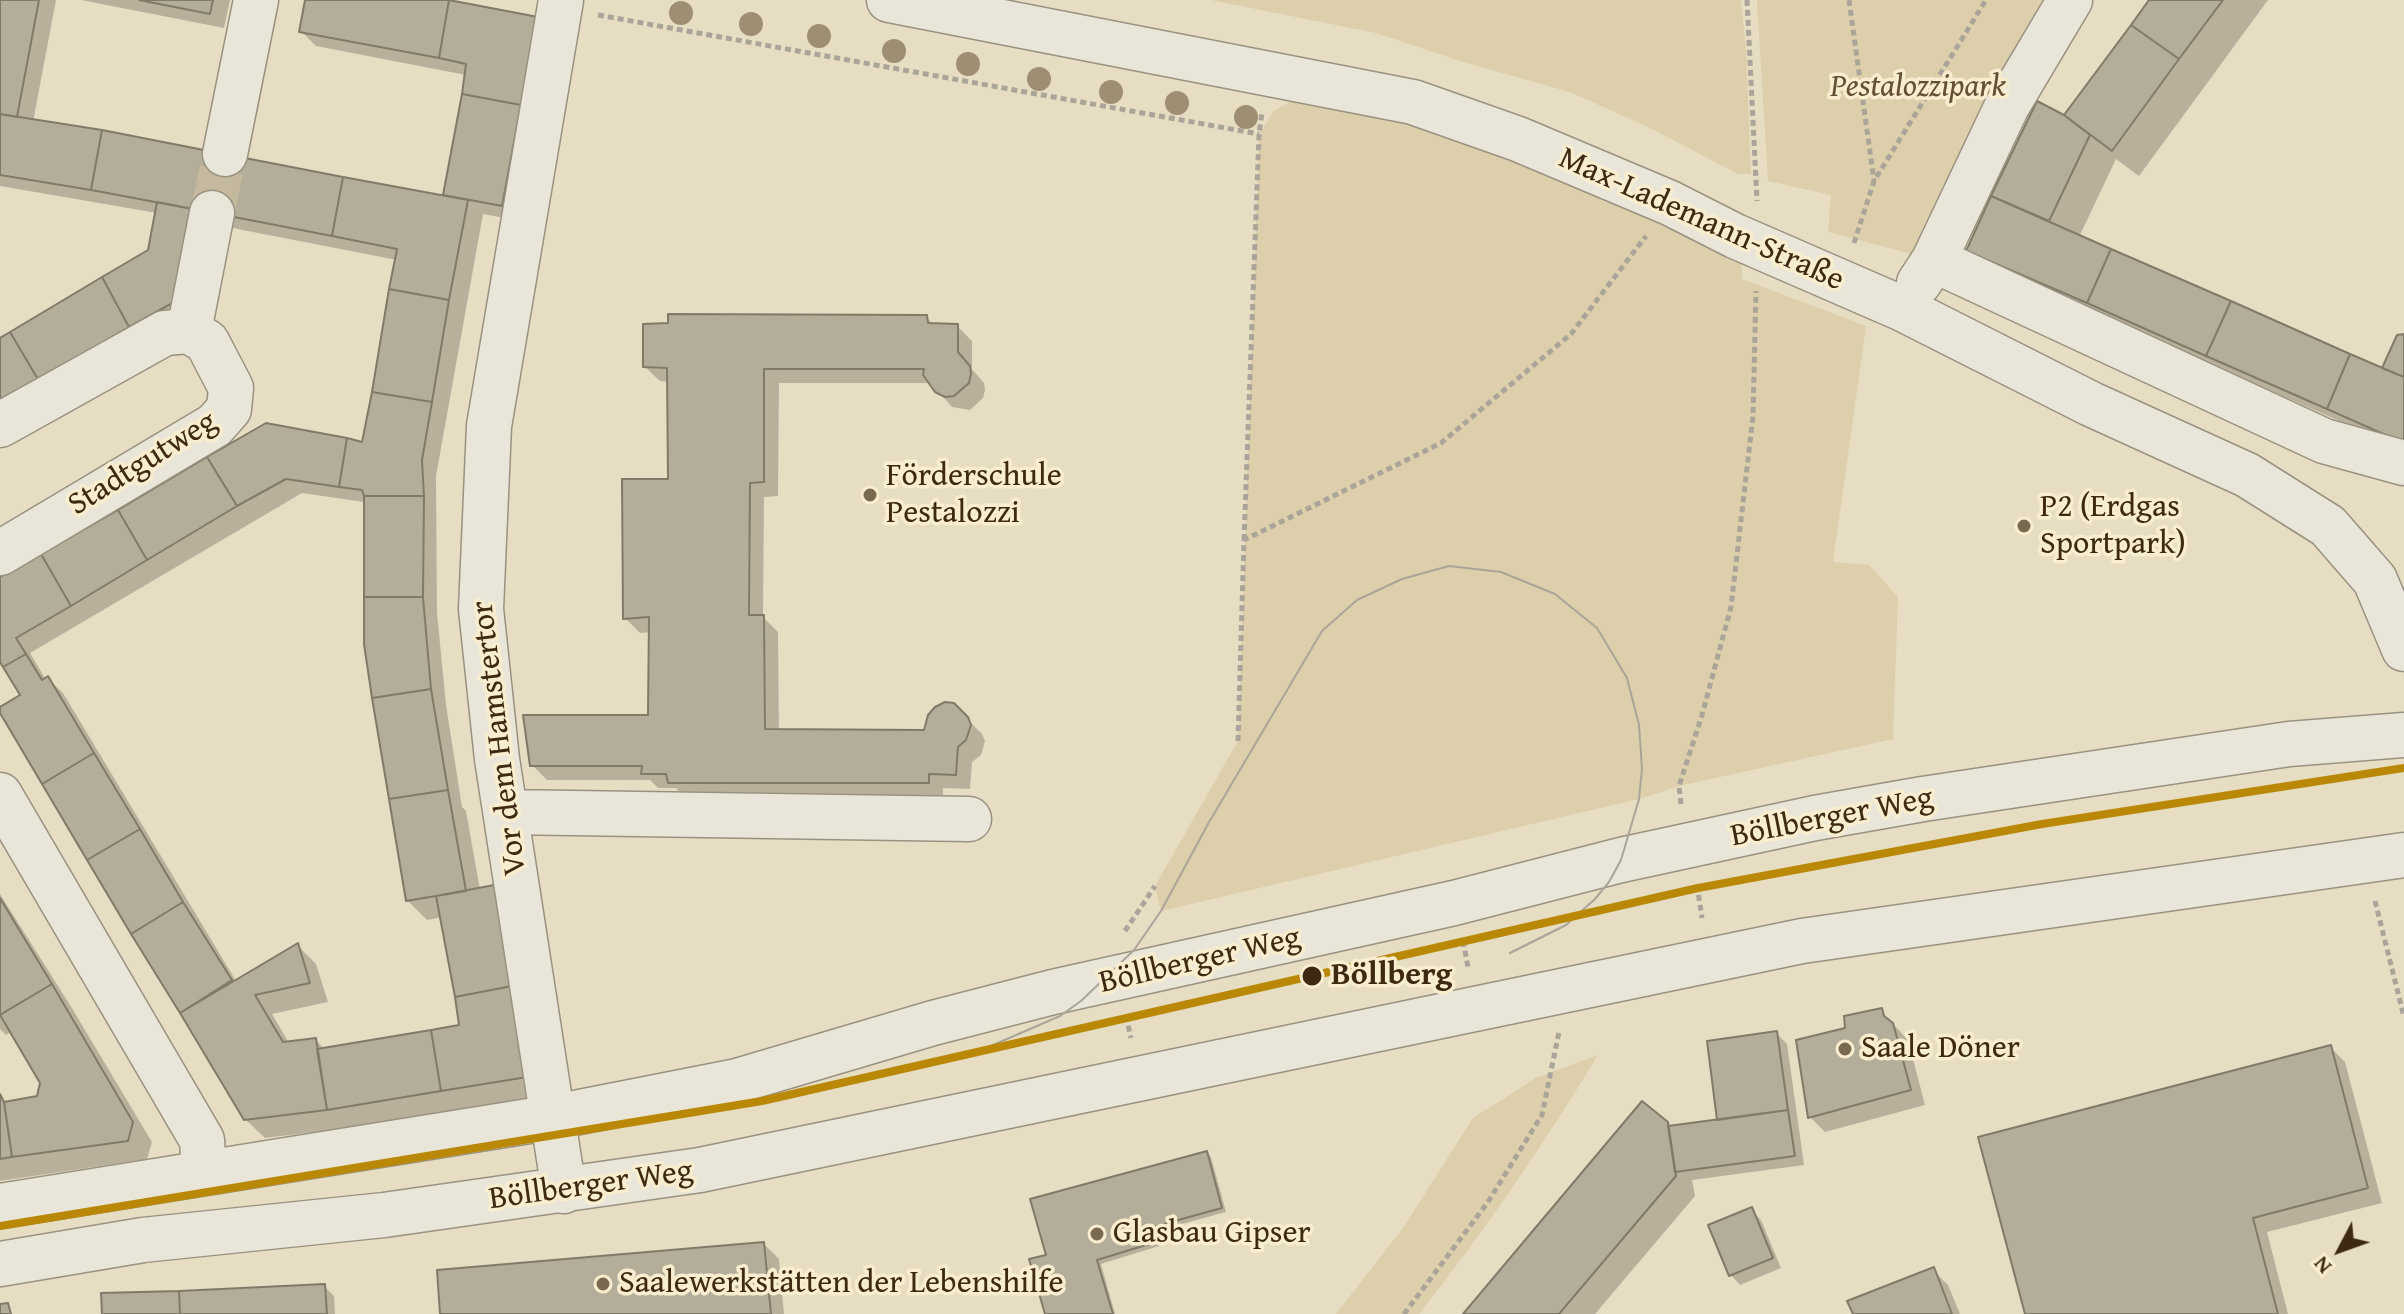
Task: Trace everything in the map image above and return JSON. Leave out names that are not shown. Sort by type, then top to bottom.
[{"type":"street","points":[[225,154],[256,0]]},
{"type":"street","name":"Max-Lademann-Straße","points":[[889,0],[1413,102],[1518,139],[1670,203],[1758,246],[1903,309],[2091,404],[2247,475],[2328,526],[2375,580],[2404,649]]},
{"type":"street","points":[[1903,309],[1934,260],[2007,106],[2070,0]]},
{"type":"street","name":"Vor dem Hamstertor","points":[[561,4],[489,426],[481,609],[497,759],[564,1191]]},
{"type":"street","points":[[0,425],[165,333],[189,331],[212,213]]},
{"type":"street","points":[[1934,260],[2324,441],[2404,463]]},
{"type":"street","name":"Stadtgutweg","points":[[0,553],[215,425],[229,409],[231,388],[207,342],[189,331]]},
{"type":"street","name":"Böllberger Weg","points":[[0,1206],[554,1117],[737,1081],[933,1023],[1053,992],[1454,903],[1621,860],[1815,818],[2289,744],[2404,735]]},
{"type":"street","points":[[0,795],[202,1140],[204,1173]]},
{"type":"street","points":[[506,812],[969,819]]},
{"type":"street","name":"Böllberger Weg","points":[[0,1264],[143,1240],[384,1215],[700,1170],[1802,941],[2384,858]]},
{"type":"path","points":[[1679,786],[1731,607],[1753,416],[1758,246],[1752,47],[1747,0]]},
{"type":"path","points":[[1849,0],[1874,181]]},
{"type":"path","points":[[1842,283],[1874,181],[1986,0]]},
{"type":"path","points":[[561,4],[1259,134]]},
{"type":"path","points":[[1238,741],[1259,134],[1270,72]]},
{"type":"path","points":[[1244,540],[1441,443],[1571,334],[1670,203]]},
{"type":"path","points":[[2384,858],[2404,1017]]},
{"type":"path","points":[[1454,903],[1477,1007]]},
{"type":"path","points":[[1404,1314],[1488,1202],[1542,1115],[1567,989]]},
{"type":"green space","points":[[1211,0],[1741,0],[1751,174],[1738,174],[1652,129],[1570,92],[1376,33]]},
{"type":"green space","name":"Pestalozzipark","points":[[1757,0],[2070,0],[1934,260],[1828,232],[1831,195],[1768,181]]},
{"type":"green space","points":[[1297,98],[1402,119],[1516,161],[1741,257],[1742,279],[1866,326],[1833,562],[1869,565],[1898,597],[1893,739],[1679,786],[1639,799],[1161,911],[1155,886],[1238,741],[1259,134],[1274,111]]},
{"type":"green space","points":[[1598,1055],[1513,1187],[1419,1314],[1336,1314],[1403,1228],[1473,1118],[1536,1078]]},
{"type":"building","points":[[0,0],[39,0],[17,117],[0,114]]},
{"type":"building","points":[[139,0],[213,0],[210,14]]},
{"type":"building","points":[[305,0],[449,0],[439,58],[299,32]]},
{"type":"building","points":[[449,0],[538,17],[521,105],[462,94],[466,64],[439,58]]},
{"type":"building","points":[[2149,0],[2223,0],[2179,59],[2131,25]]},
{"type":"building","points":[[2131,25],[2179,59],[2112,151],[2064,115]]},
{"type":"building","points":[[462,94],[521,105],[502,206],[443,195]]},
{"type":"building","points":[[2037,101],[2064,115],[2090,135],[2049,221],[1991,196]]},
{"type":"building","points":[[0,114],[102,130],[91,190],[0,175]]},
{"type":"building","points":[[102,130],[214,152],[203,211],[91,190]]},
{"type":"building","points":[[214,152],[343,177],[332,236],[203,211]]},
{"type":"building","points":[[343,177],[468,200],[449,300],[389,289],[397,249],[332,236]]},
{"type":"building","points":[[1991,196],[2111,249],[2087,303],[1966,251]]},
{"type":"building","points":[[157,202],[203,211],[189,294],[129,327],[102,277],[148,250]]},
{"type":"building","points":[[2111,249],[2231,301],[2206,356],[2087,303]]},
{"type":"building","points":[[102,277],[129,327],[39,381],[10,332]]},
{"type":"building","points":[[389,289],[449,300],[432,402],[372,392]]},
{"type":"building","points":[[2231,301],[2350,354],[2327,409],[2206,356]]},
{"type":"building","points":[[668,314],[927,315],[928,323],[958,324],[958,352],[970,366],[971,374],[969,383],[954,396],[945,397],[935,392],[923,375],[924,369],[764,369],[764,482],[750,483],[749,615],[764,615],[765,729],[924,730],[928,715],[935,707],[945,702],[954,703],[968,717],[971,725],[966,740],[958,747],[956,775],[929,774],[929,783],[668,783],[666,774],[641,774],[642,766],[530,766],[523,715],[648,715],[649,617],[623,619],[622,479],[668,479],[667,368],[643,367],[643,324],[668,323]]},
{"type":"building","points":[[10,332],[39,381],[0,403],[0,338]]},
{"type":"building","points":[[2404,334],[2404,377],[2382,368],[2397,335]]},
{"type":"building","points":[[2350,354],[2404,377],[2404,443],[2327,409]]},
{"type":"building","points":[[372,392],[432,402],[422,460],[424,496],[364,496],[362,490],[339,487],[347,438],[362,442]]},
{"type":"building","points":[[266,423],[347,438],[339,487],[286,479],[237,506],[207,457]]},
{"type":"building","points":[[207,457],[237,506],[147,560],[118,510]]},
{"type":"building","points":[[364,496],[424,496],[423,597],[364,597]]},
{"type":"building","points":[[118,510],[147,560],[71,606],[41,554]]},
{"type":"building","points":[[41,554],[71,606],[16,638],[26,654],[3,667],[0,662],[0,577]]},
{"type":"building","points":[[364,597],[423,597],[431,689],[372,698],[364,644]]},
{"type":"building","points":[[26,654],[42,680],[48,676],[94,753],[42,784],[0,713],[0,707],[20,695],[3,667]]},
{"type":"building","points":[[431,689],[448,790],[389,799],[372,698]]},
{"type":"building","points":[[94,753],[140,829],[87,860],[42,784]]},
{"type":"building","points":[[448,790],[466,891],[406,901],[389,799]]},
{"type":"building","points":[[140,829],[183,902],[131,934],[87,860]]},
{"type":"building","points":[[494,885],[512,986],[455,997],[436,896]]},
{"type":"building","points":[[0,898],[52,984],[0,1015]]},
{"type":"building","points":[[183,902],[232,980],[180,1013],[131,934]]},
{"type":"building","points":[[298,943],[310,983],[255,995],[283,1042],[316,1038],[327,1110],[244,1120],[180,1013]]},
{"type":"building","points":[[52,984],[133,1122],[128,1141],[12,1157],[4,1102],[37,1096],[40,1083],[0,1015]]},
{"type":"building","points":[[512,986],[527,1077],[441,1091],[431,1030],[459,1025],[455,997]]},
{"type":"building","points":[[1882,1008],[1884,1016],[1893,1023],[1911,1090],[1808,1118],[1796,1040],[1845,1028],[1844,1016]]},
{"type":"building","points":[[431,1030],[441,1091],[327,1110],[317,1049]]},
{"type":"building","points":[[1777,1031],[1788,1110],[1717,1120],[1707,1041]]},
{"type":"building","points":[[2331,1045],[2368,1188],[2253,1218],[2278,1314],[2025,1314],[1978,1137]]},
{"type":"building","points":[[0,1094],[4,1102],[12,1157],[0,1159]]},
{"type":"building","points":[[1642,1101],[1668,1122],[1676,1176],[1559,1314],[1463,1314]]},
{"type":"building","points":[[1788,1110],[1795,1156],[1675,1172],[1668,1126]]},
{"type":"building","name":"Glasbau Gipser","points":[[1207,1151],[1222,1208],[1153,1227],[1156,1242],[1097,1260],[1113,1314],[1045,1314],[1029,1259],[1046,1255],[1030,1199]]},
{"type":"building","points":[[1752,1207],[1773,1258],[1729,1276],[1708,1225]]},
{"type":"building","name":"Saalewerkstätten der Lebenshilfe","points":[[764,1242],[771,1314],[440,1314],[437,1270]]},
{"type":"building","points":[[1934,1267],[1952,1314],[1853,1314],[1847,1301]]},
{"type":"building","points":[[325,1284],[327,1314],[180,1314],[179,1291]]},
{"type":"building","points":[[179,1291],[180,1314],[102,1314],[101,1293]]},
{"type":"building","points":[[8,1303],[11,1314],[0,1314],[0,1304]]},
{"type":"tunnel","points":[[212,213],[225,154]]},
{"type":"tram line","points":[[970,1055],[1060,1016],[1081,1001],[1134,950],[1161,911],[1208,824],[1322,631],[1357,600],[1402,579],[1449,566],[1501,572],[1555,594],[1597,628],[1627,678],[1639,725],[1642,769],[1639,799],[1621,860],[1609,882],[1566,925],[1510,953]]},
{"type":"transit line","points":[[0,1226],[762,1101],[1698,888],[2042,824],[2404,768]]},
{"type":"place","name":"Förderschule Pestalozzi","points":[[870,495]]},
{"type":"place","name":"P2 (Erdgas Sportpark)","points":[[2024,526]]},
{"type":"place","name":"Böllberg","points":[[1312,976]]},
{"type":"place","name":"Saale Döner","points":[[1845,1049]]},
{"type":"place","name":"Glasbau Gipser","points":[[1097,1234]]},
{"type":"place","name":"Saalewerkstätten der Lebenshilfe","points":[[603,1284]]}]
